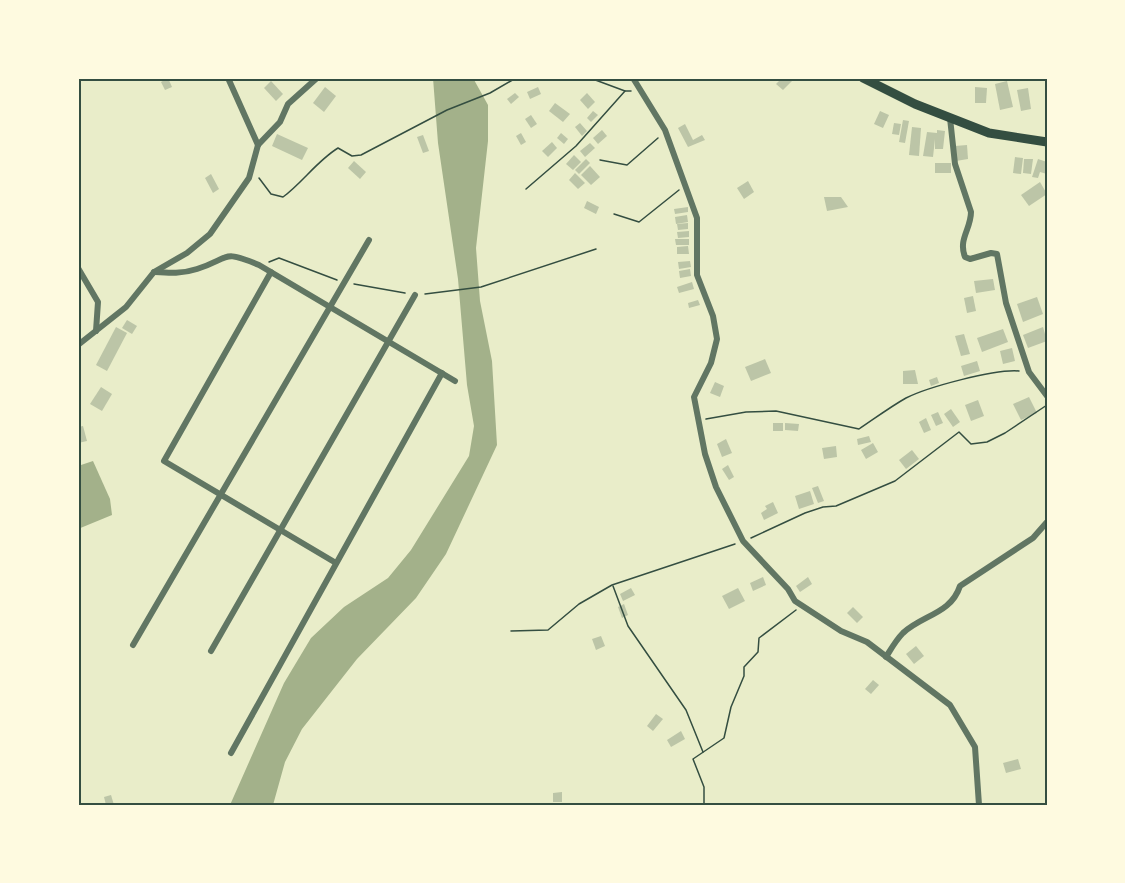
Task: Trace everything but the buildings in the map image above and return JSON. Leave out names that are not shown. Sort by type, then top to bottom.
[{"type":"main road","points":[[863,78],[950,118],[989,133],[1047,142]]},
{"type":"street","points":[[228,78],[258,145]]},
{"type":"street","points":[[78,345],[126,307],[154,272],[187,252],[210,234],[249,178],[258,145],[280,122],[288,104],[317,78]]},
{"type":"street","points":[[634,78],[639,90],[665,130],[698,218],[697,275],[713,316],[717,339],[711,363],[694,397],[716,487],[743,541],[788,589],[795,601],[841,631],[867,642],[950,705],[975,747],[979,805]]},
{"type":"street","points":[[950,118],[956,164],[971,212],[971,220],[961,247],[965,257],[970,259],[991,253],[997,254],[1006,303],[1029,372],[1047,396]]},
{"type":"street","points":[[134,645],[369,240]]},
{"type":"street","points":[[154,272],[178,273],[198,269],[224,255],[239,256],[260,265],[455,381]]},
{"type":"street","points":[[78,268],[98,302],[96,331]]},
{"type":"street","points":[[272,272],[164,460],[336,563]]},
{"type":"street","points":[[211,651],[415,295]]},
{"type":"street","points":[[231,753],[442,373]]},
{"type":"street","points":[[886,657],[903,633],[943,610],[957,598],[960,586],[1033,538],[1047,522]]},
{"type":"path","points":[[249,178],[259,178],[271,194],[283,197],[297,186],[325,156],[338,148],[352,156],[361,154],[447,111],[490,93],[516,78]]},
{"type":"path","points":[[590,78],[625,91],[639,90]]},
{"type":"path","points":[[526,189],[576,146],[625,91]]},
{"type":"path","points":[[600,160],[627,165],[665,130]]},
{"type":"path","points":[[614,214],[639,222],[687,184]]},
{"type":"path","points":[[260,265],[279,258],[344,283],[415,295],[481,287],[596,249]]},
{"type":"path","points":[[699,420],[746,412],[776,411],[859,429],[907,398],[935,388],[1010,370],[1029,372]]},
{"type":"path","points":[[511,631],[548,630],[579,603],[612,585],[743,541],[805,513],[823,507],[836,506],[896,481],[959,432],[971,444],[987,441],[1047,405]]},
{"type":"path","points":[[612,585],[628,626],[686,710],[703,752]]},
{"type":"path","points":[[704,805],[704,787],[693,759],[724,738],[731,707],[744,676],[744,667],[758,652],[759,638],[802,606],[795,601]]},
{"type":"shaded area","points":[[433,78],[473,78],[488,105],[488,141],[476,248],[480,301],[492,361],[497,445],[446,554],[416,598],[357,659],[302,729],[285,762],[273,805],[230,805],[284,683],[311,638],[344,607],[388,578],[411,550],[469,456],[474,426],[467,385],[458,279],[438,143]]},
{"type":"shaded area","points":[[93,461],[110,499],[112,515],[78,529],[78,466]]}]
